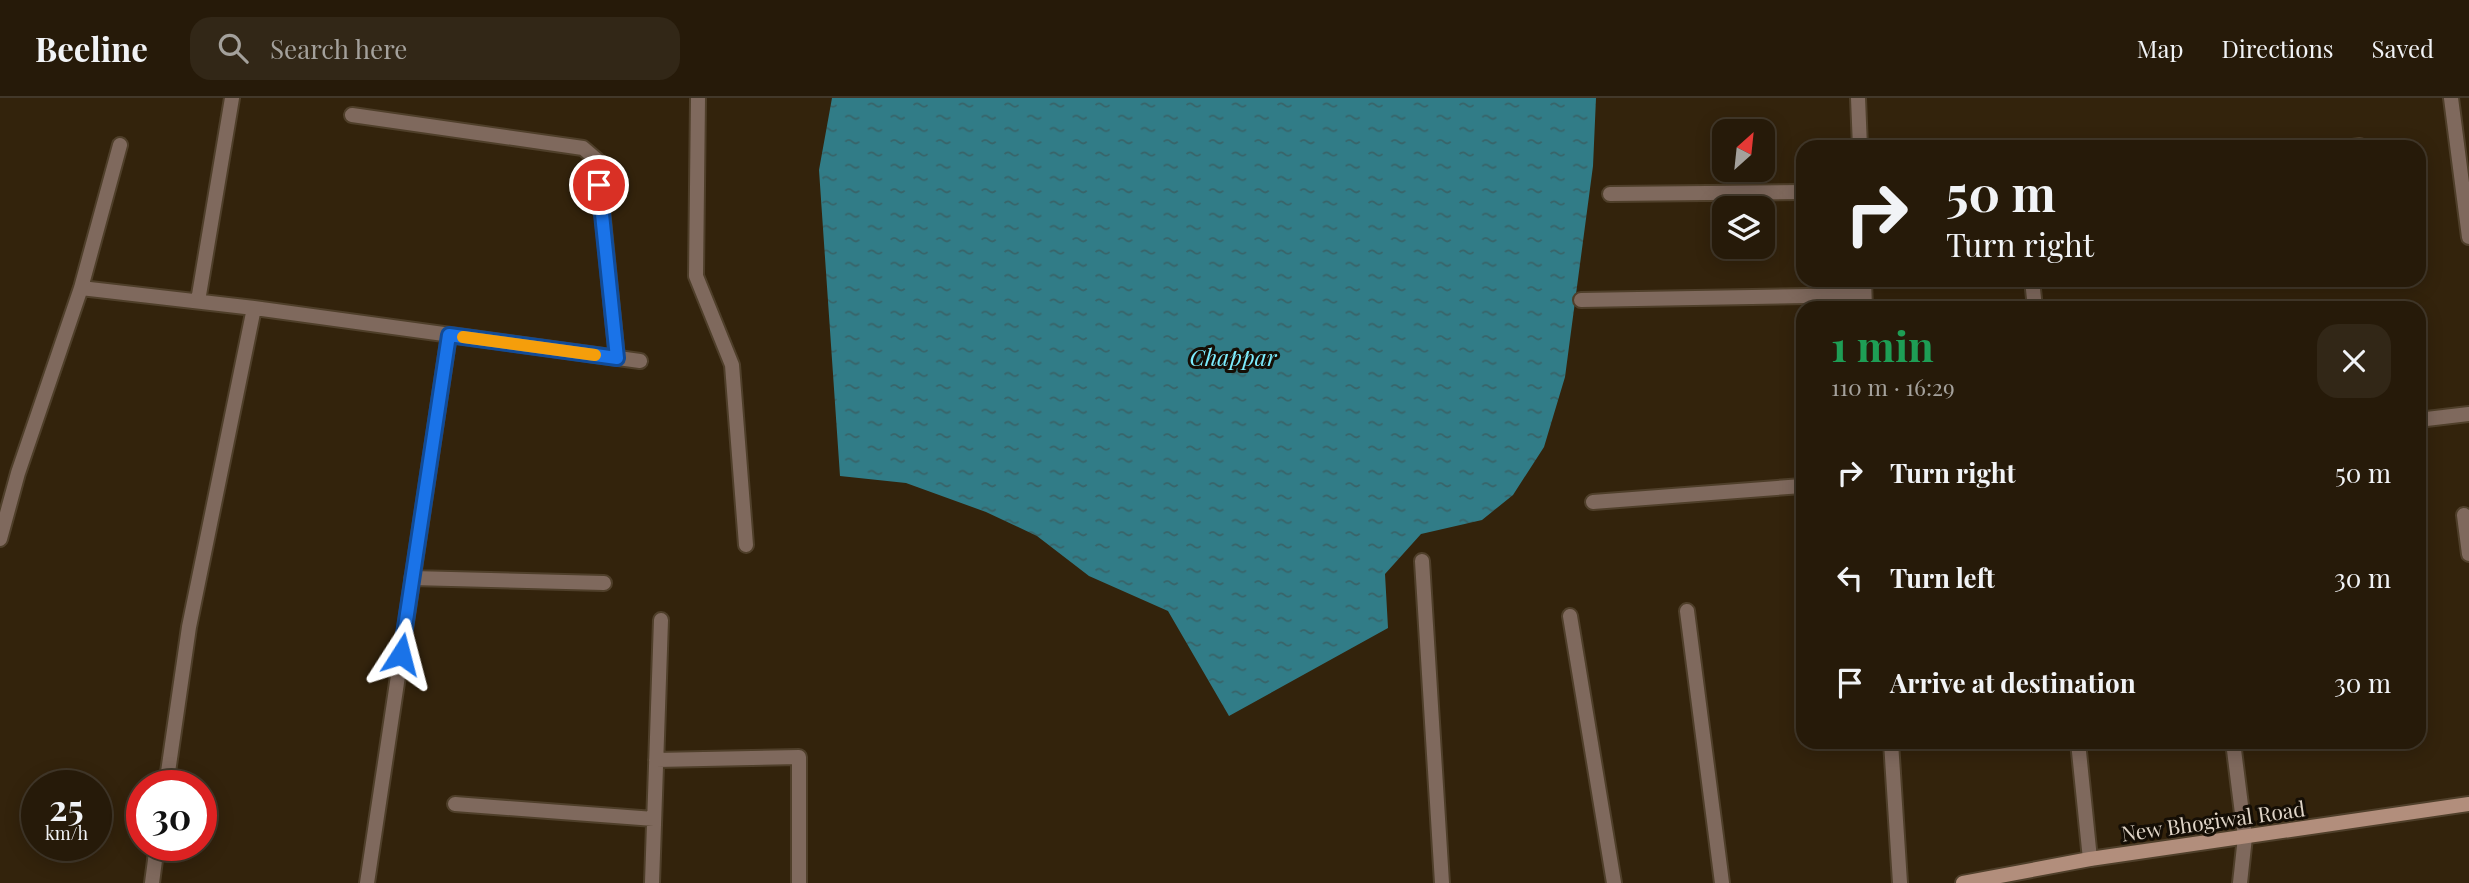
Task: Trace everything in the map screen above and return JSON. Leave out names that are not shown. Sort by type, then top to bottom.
[{"type":"street","points":[[198,301],[232,98]]},
{"type":"street","points":[[698,98],[696,276],[732,365],[746,545]]},
{"type":"street","points":[[1858,98],[1860,140]]},
{"type":"street","points":[[2451,98],[2469,237]]},
{"type":"street","points":[[352,115],[583,148],[592,154],[597,160],[617,358]]},
{"type":"street","points":[[0,539],[18,473],[81,288],[120,145]]},
{"type":"street","points":[[1611,194],[1796,192]]},
{"type":"street","points":[[81,288],[254,308],[640,362]]},
{"type":"street","points":[[1581,300],[1796,302]]},
{"type":"street","points":[[168,770],[189,626],[254,308]]},
{"type":"street","points":[[367,883],[449,335]]},
{"type":"street","points":[[2426,419],[2469,414]]},
{"type":"street","points":[[1593,502],[1796,486]]},
{"type":"street","points":[[2464,515],[2469,554]]},
{"type":"street","points":[[1422,561],[1441,883]]},
{"type":"street","points":[[412,578],[604,583]]},
{"type":"street","points":[[1687,611],[1722,883]]},
{"type":"street","points":[[1570,615],[1614,883]]},
{"type":"street","points":[[652,883],[661,620]]},
{"type":"street","points":[[1891,749],[1900,883]]},
{"type":"street","points":[[2079,749],[2090,859]]},
{"type":"street","points":[[2234,749],[2245,837],[2241,883]]},
{"type":"street","points":[[656,760],[799,757],[799,883]]},
{"type":"street","points":[[454,804],[654,819]]},
{"type":"street","name":"New Bhogiwal Road","points":[[1963,883],[2090,859],[2469,804]]},
{"type":"street","points":[[152,883],[155,861]]},
{"type":"water","name":"Chappar","points":[[832,98],[1596,98],[1593,166],[1565,377],[1544,447],[1513,495],[1482,520],[1421,534],[1385,574],[1388,628],[1229,716],[1168,611],[1089,576],[1037,536],[986,512],[906,483],[840,476],[819,170]]},
{"type":"slow traffic","points":[[463,337],[595,355]]},
{"type":"route","points":[[401,654],[449,335],[617,358],[599,185]]}]
